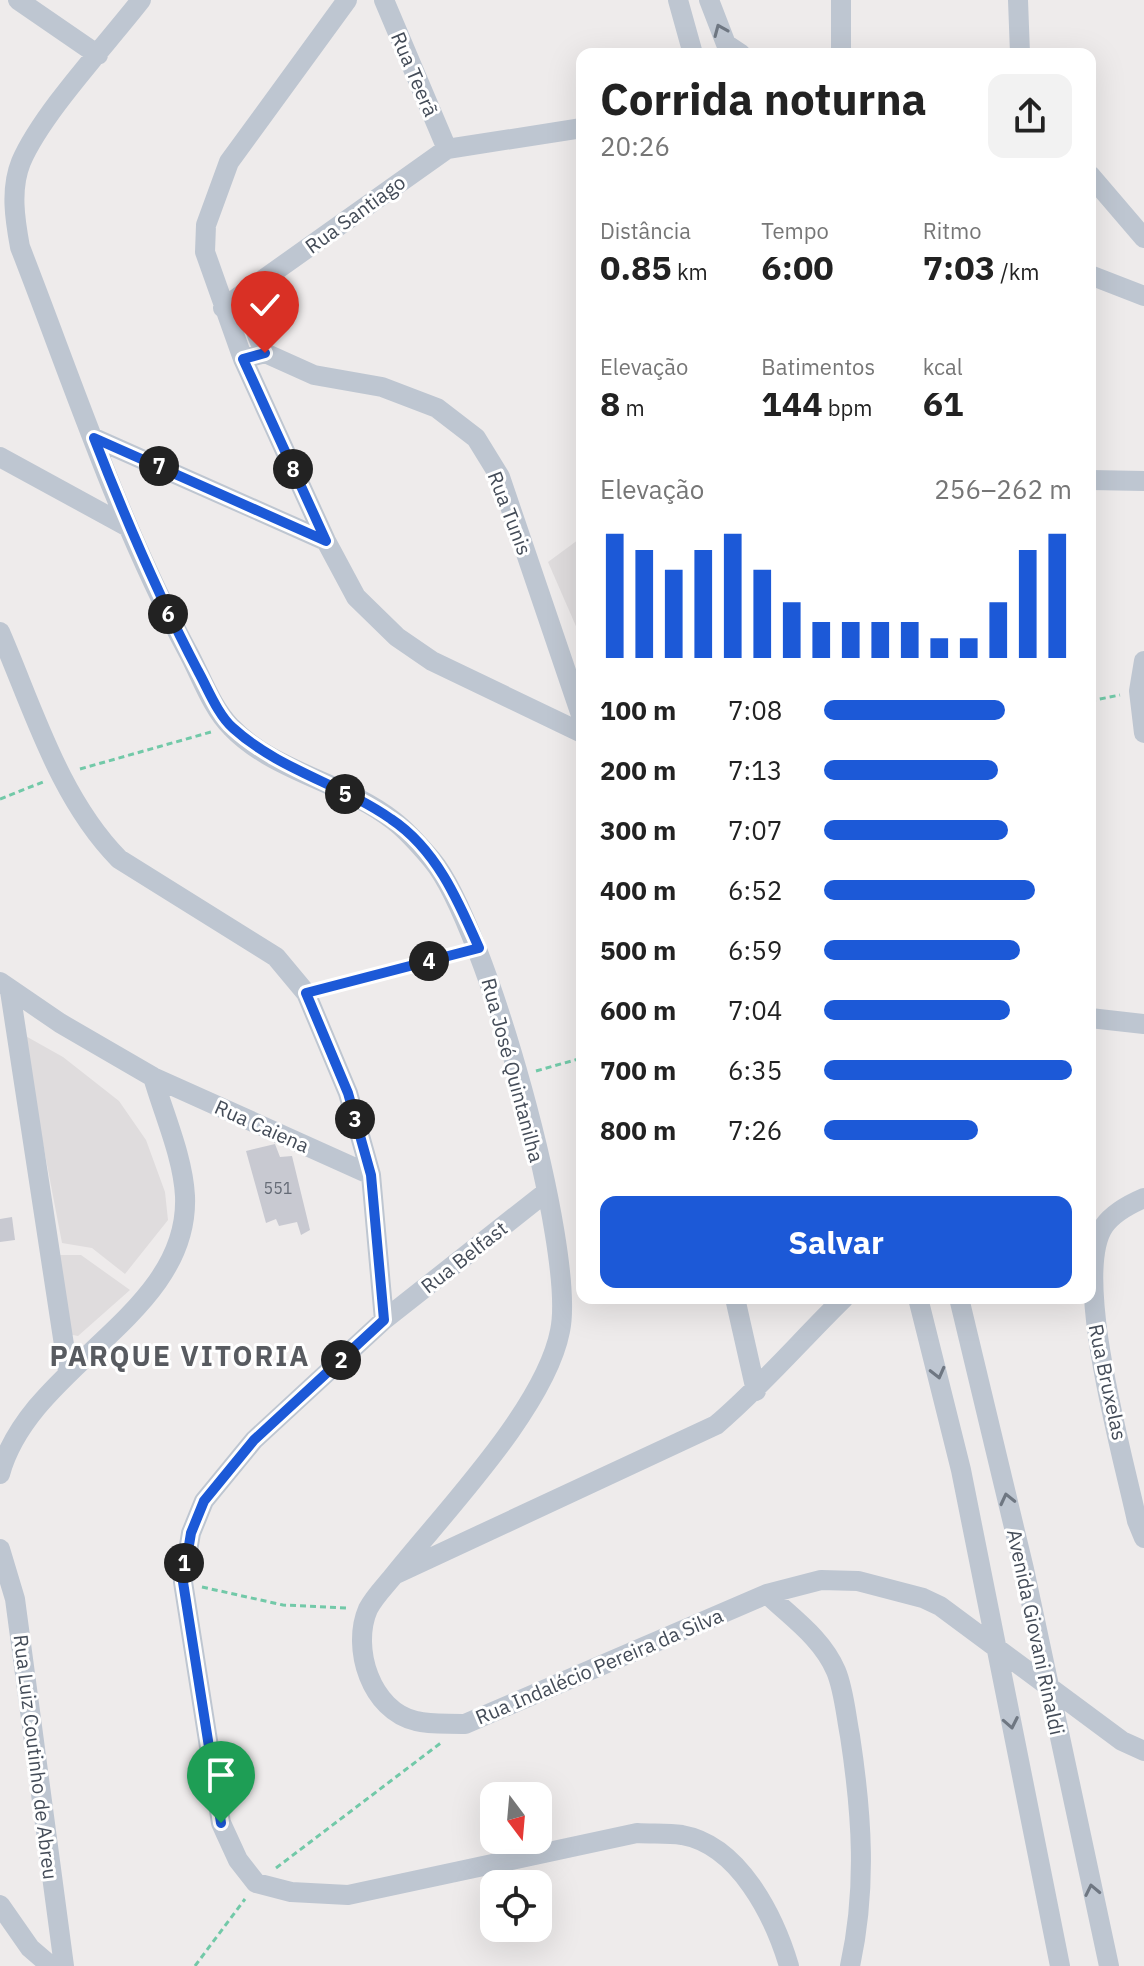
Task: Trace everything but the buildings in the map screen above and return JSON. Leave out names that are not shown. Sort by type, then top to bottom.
[{"type":"street","points":[[18,0],[98,55]]},
{"type":"street","name":"Rua José Quintanilha","points":[[141,0],[43,125],[20,164],[14,198],[20,247],[128,527],[171,620],[230,727],[303,775],[393,820],[432,859],[453,889],[479,948],[518,1076],[563,1278],[560,1331],[534,1398],[394,1575]]},
{"type":"street","points":[[347,0],[229,162],[206,225],[205,252],[243,359],[326,541],[356,597],[397,637],[432,661],[576,730]]},
{"type":"street","name":"Rua Teerã","points":[[384,0],[447,149]]},
{"type":"street","points":[[678,0],[691,48]]},
{"type":"street","points":[[709,0],[726,44],[732,48]]},
{"type":"street","points":[[841,0],[841,48]]},
{"type":"street","points":[[1018,0],[1020,48]]},
{"type":"street","points":[[447,149],[576,129]]},
{"type":"street","name":"Rua Santiago","points":[[264,280],[447,149]]},
{"type":"street","points":[[1096,182],[1144,238]]},
{"type":"street","points":[[1096,277],[1144,296]]},
{"type":"street","points":[[223,308],[264,280]]},
{"type":"street","points":[[243,359],[265,353],[252,325],[253,302],[264,280]]},
{"type":"street","name":"Rua Tunis","points":[[265,353],[314,375],[382,387],[437,408],[476,438],[500,477],[576,700]]},
{"type":"street","points":[[94,438],[326,541]]},
{"type":"street","points":[[0,457],[128,527]]},
{"type":"street","points":[[1096,480],[1144,481]]},
{"type":"street","points":[[0,632],[62,774],[98,838],[119,859],[276,957],[306,993],[348,1093],[371,1175],[384,1320]]},
{"type":"street","points":[[1144,661],[1139,691],[1144,733]]},
{"type":"street","points":[[0,1474],[23,1422],[68,1371],[145,1298],[176,1250],[182,1235],[185,1192],[153,1077],[5,986]]},
{"type":"street","points":[[5,986],[68,1371]]},
{"type":"street","points":[[1096,1019],[1144,1024]]},
{"type":"street","name":"Rua Caiena","points":[[153,1077],[371,1175]]},
{"type":"street","name":"Rua Belfast","points":[[256,1883],[238,1860],[221,1823],[183,1582],[191,1533],[204,1501],[254,1440],[384,1320],[545,1193]]},
{"type":"street","name":"Rua Bruxelas","points":[[1096,1248],[1104,1226],[1126,1206],[1144,1198]]},
{"type":"street","points":[[736,1304],[756,1391]]},
{"type":"street","name":"Rua Indalécio Pereira da Silva","points":[[838,1304],[788,1353],[756,1391],[716,1425],[394,1575],[368,1609],[361,1636],[362,1662],[385,1702],[413,1721],[465,1724],[767,1594],[821,1580],[858,1581],[923,1598],[970,1628],[1122,1741],[1144,1751]]},
{"type":"street","name":"Avenida Giovani Rinaldi","points":[[920,1304],[961,1470],[1060,1966]]},
{"type":"street","name":"Avenida Giovani Rinaldi","points":[[960,1304],[1024,1569],[1046,1685],[1109,1966]]},
{"type":"street","name":"Rua Bruxelas","points":[[1092,1304],[1137,1521],[1144,1538]]},
{"type":"street","name":"Rua Luiz Coutinho de Abreu","points":[[0,1549],[15,1599],[64,1966]]},
{"type":"street","points":[[767,1594],[816,1640],[836,1671],[847,1718],[861,1807],[863,1853],[860,1921],[850,1966]]},
{"type":"street","points":[[970,1628],[989,1613]]},
{"type":"street","points":[[256,1883],[317,1895],[348,1895],[637,1833],[684,1836],[718,1850],[742,1875],[766,1911],[789,1966]]},
{"type":"street","points":[[0,1905],[30,1948],[51,1966]]},
{"type":"path","points":[[1096,700],[1139,691]]},
{"type":"path","points":[[0,799],[62,774],[230,727]]},
{"type":"path","points":[[306,993],[479,948]]},
{"type":"path","points":[[518,1076],[576,1060]]},
{"type":"path","points":[[183,1582],[283,1605],[368,1609]]},
{"type":"path","points":[[195,1966],[256,1883],[465,1724]]},
{"type":"shaded area","points":[[576,541],[576,626],[548,562]]},
{"type":"shaded area","points":[[22,1034],[63,1057],[119,1101],[146,1140],[165,1192],[168,1220],[125,1274],[92,1248],[62,1243]]},
{"type":"shaded area","points":[[58,1255],[81,1255],[130,1290],[78,1336],[68,1334]]},
{"type":"district","name":"PARQUE VITORIA","points":[[180,1355]]},
{"type":"route","points":[[221,1823],[183,1582],[191,1533],[204,1501],[254,1440],[384,1320],[371,1175],[348,1093],[306,993],[479,948],[453,889],[432,859],[393,820],[354,797],[303,775],[230,727],[171,620],[128,527],[94,438],[326,541],[243,359],[265,353]]}]
